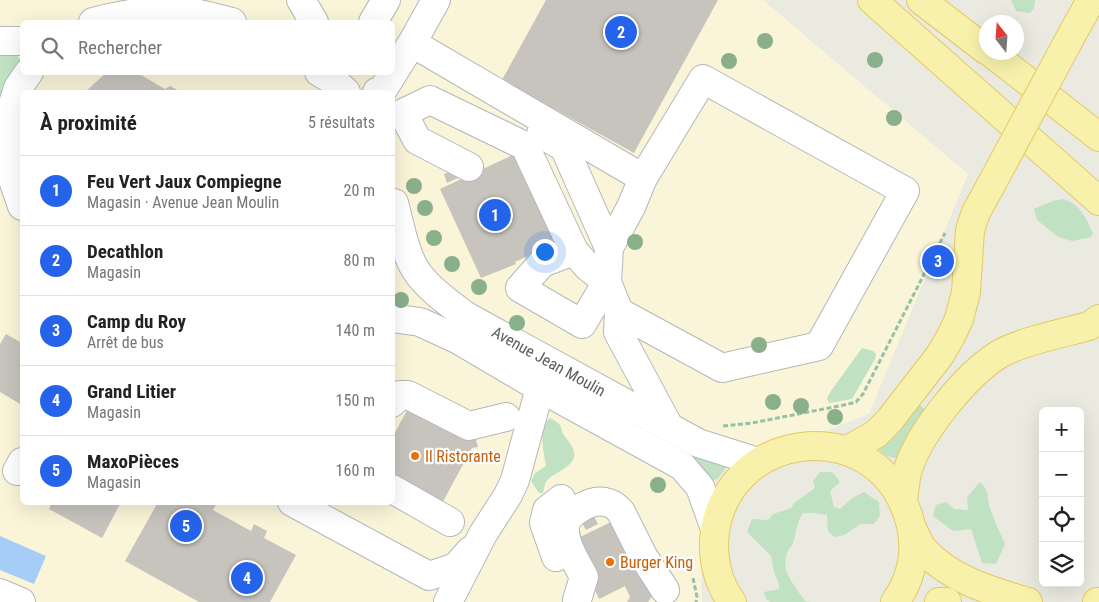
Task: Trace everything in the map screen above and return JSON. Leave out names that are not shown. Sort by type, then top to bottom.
[{"type":"main road","points":[[872,0],[1099,176]]},
{"type":"main road","points":[[872,0],[1099,201]]},
{"type":"main road","points":[[921,0],[979,45]]},
{"type":"main road","points":[[846,451],[876,434],[889,421],[940,355],[951,336],[959,319],[966,292],[970,230],[976,212],[1091,0]]},
{"type":"main road","points":[[1000,60],[1099,137]]},
{"type":"main road","points":[[902,499],[908,470],[920,442],[940,413],[985,365],[998,355],[1011,349],[1089,326],[1099,319]]},
{"type":"main road","points":[[723,596],[716,567],[715,529],[720,510],[730,492],[742,476],[758,462],[783,451],[810,445],[828,446],[846,451],[873,465],[894,486],[902,499],[913,530],[923,549],[953,574],[992,591],[1028,602]]},
{"type":"main road","points":[[896,602],[910,572],[914,544],[913,530]]},
{"type":"main road","points":[[939,602],[947,602]]},
{"type":"street","points":[[217,0],[232,20]]},
{"type":"street","points":[[301,0],[313,20]]},
{"type":"street","points":[[374,20],[386,0]]},
{"type":"street","points":[[395,70],[436,0]]},
{"type":"street","points":[[102,20],[157,6],[224,20]]},
{"type":"street","points":[[0,41],[20,41]]},
{"type":"street","points":[[412,43],[643,178]]},
{"type":"street","points":[[395,98],[405,80],[413,72],[428,71],[564,147],[609,248]]},
{"type":"street","points":[[20,200],[3,143],[18,88],[27,75]]},
{"type":"street","points":[[383,90],[392,75]]},
{"type":"street","points":[[619,312],[722,368],[819,346],[905,191],[703,79],[643,178],[631,207],[609,248],[607,282],[619,312],[618,332],[668,425]]},
{"type":"street","points":[[469,168],[416,140],[402,113],[430,100],[525,146],[574,251],[588,267],[607,282]]},
{"type":"street","name":"Avenue Jean Moulin","points":[[395,210],[405,245],[416,270],[440,296],[466,316],[698,442],[758,462]]},
{"type":"street","points":[[574,251],[542,263],[520,288],[582,324],[607,282]]},
{"type":"street","name":"Avenue Jean Moulin","points":[[395,318],[420,322],[458,339],[540,388],[682,466],[700,488],[715,529]]},
{"type":"street","points":[[448,602],[483,534],[516,480],[540,388]]},
{"type":"street","points":[[395,401],[400,395],[408,395],[469,426],[506,417]]},
{"type":"street","points":[[395,491],[450,522]]},
{"type":"street","points":[[556,557],[544,523],[547,510],[561,499]]},
{"type":"street","points":[[577,600],[584,577],[565,537],[565,525],[572,515],[594,502],[606,502],[617,507],[643,556],[666,590]]},
{"type":"street","points":[[298,505],[429,576],[456,567],[483,534]]},
{"type":"street","points":[[0,593],[21,602]]},
{"type":"shaded area","points":[[0,0],[763,0],[968,174],[869,414],[715,474],[701,538],[702,602],[0,602]]},
{"type":"green space","points":[[1011,0],[1035,0],[1034,8],[1030,13],[1016,11]]},
{"type":"green space","points":[[0,55],[16,55],[20,59],[20,63],[13,79],[0,95]]},
{"type":"green space","points":[[1063,199],[1074,204],[1082,212],[1093,233],[1091,237],[1072,241],[1058,237],[1037,220],[1034,209]]},
{"type":"green space","points":[[862,348],[873,351],[876,354],[852,399],[829,403],[827,398],[831,391]]},
{"type":"green space","points":[[920,405],[928,413],[900,457],[893,458],[884,454],[878,447],[890,441]]},
{"type":"green space","points":[[550,418],[560,425],[573,449],[574,457],[570,464],[545,483],[543,493],[539,493],[531,481],[535,473],[546,466],[542,434],[546,422]]},
{"type":"green space","points":[[690,452],[726,464],[727,467],[717,479],[710,481],[687,455]]},
{"type":"green space","points":[[820,472],[832,472],[839,480],[839,483],[830,491],[834,507],[840,509],[852,498],[864,492],[879,502],[880,515],[874,524],[861,524],[844,535],[834,537],[828,531],[827,515],[803,513],[785,560],[790,579],[805,601],[810,602],[771,602],[766,599],[764,592],[779,589],[779,584],[774,572],[771,556],[747,532],[752,519],[768,520],[773,514],[791,508],[795,502],[815,488],[813,481]]},
{"type":"green space","points":[[980,482],[987,493],[991,511],[1005,544],[996,564],[982,563],[971,529],[953,531],[933,516],[936,505],[946,502],[954,509],[968,510],[967,497]]},
{"type":"water","points":[[0,536],[46,556],[34,584],[0,570]]},
{"type":"building","points":[[546,0],[718,0],[634,153],[502,80]]},
{"type":"building","points":[[104,75],[141,75],[165,89],[170,86],[177,90],[87,90]]},
{"type":"building","points":[[517,153],[558,242],[515,262],[516,264],[481,278],[440,189]]},
{"type":"building","points":[[455,170],[458,178],[447,183],[444,174]]},
{"type":"building","points":[[6,334],[20,342],[20,404],[0,392],[0,344]]},
{"type":"building","points":[[410,405],[475,436],[478,447],[472,448],[440,507],[395,483],[395,432]]},
{"type":"building","points":[[51,505],[119,505],[102,538],[49,509]]},
{"type":"building","points":[[156,505],[216,505],[213,510],[251,531],[254,524],[267,531],[264,538],[296,555],[270,602],[199,602],[125,561]]},
{"type":"building","points":[[592,513],[598,524],[586,530],[580,519]]},
{"type":"building","points":[[615,520],[656,590],[648,602],[627,602],[630,597],[625,586],[599,599],[572,541]]},
{"type":"place","name":"Decathlon","points":[[621,32]]},
{"type":"place","name":"Feu Vert Jaux Compiegne","points":[[495,215]]},
{"type":"place","name":"Camp du Roy","points":[[938,261]]},
{"type":"place","name":"Il Ristorante","points":[[415,456]]},
{"type":"place","name":"MaxoPièces","points":[[186,526]]},
{"type":"place","name":"Burger King","points":[[610,562]]},
{"type":"place","name":"Grand Litier","points":[[247,578]]}]
